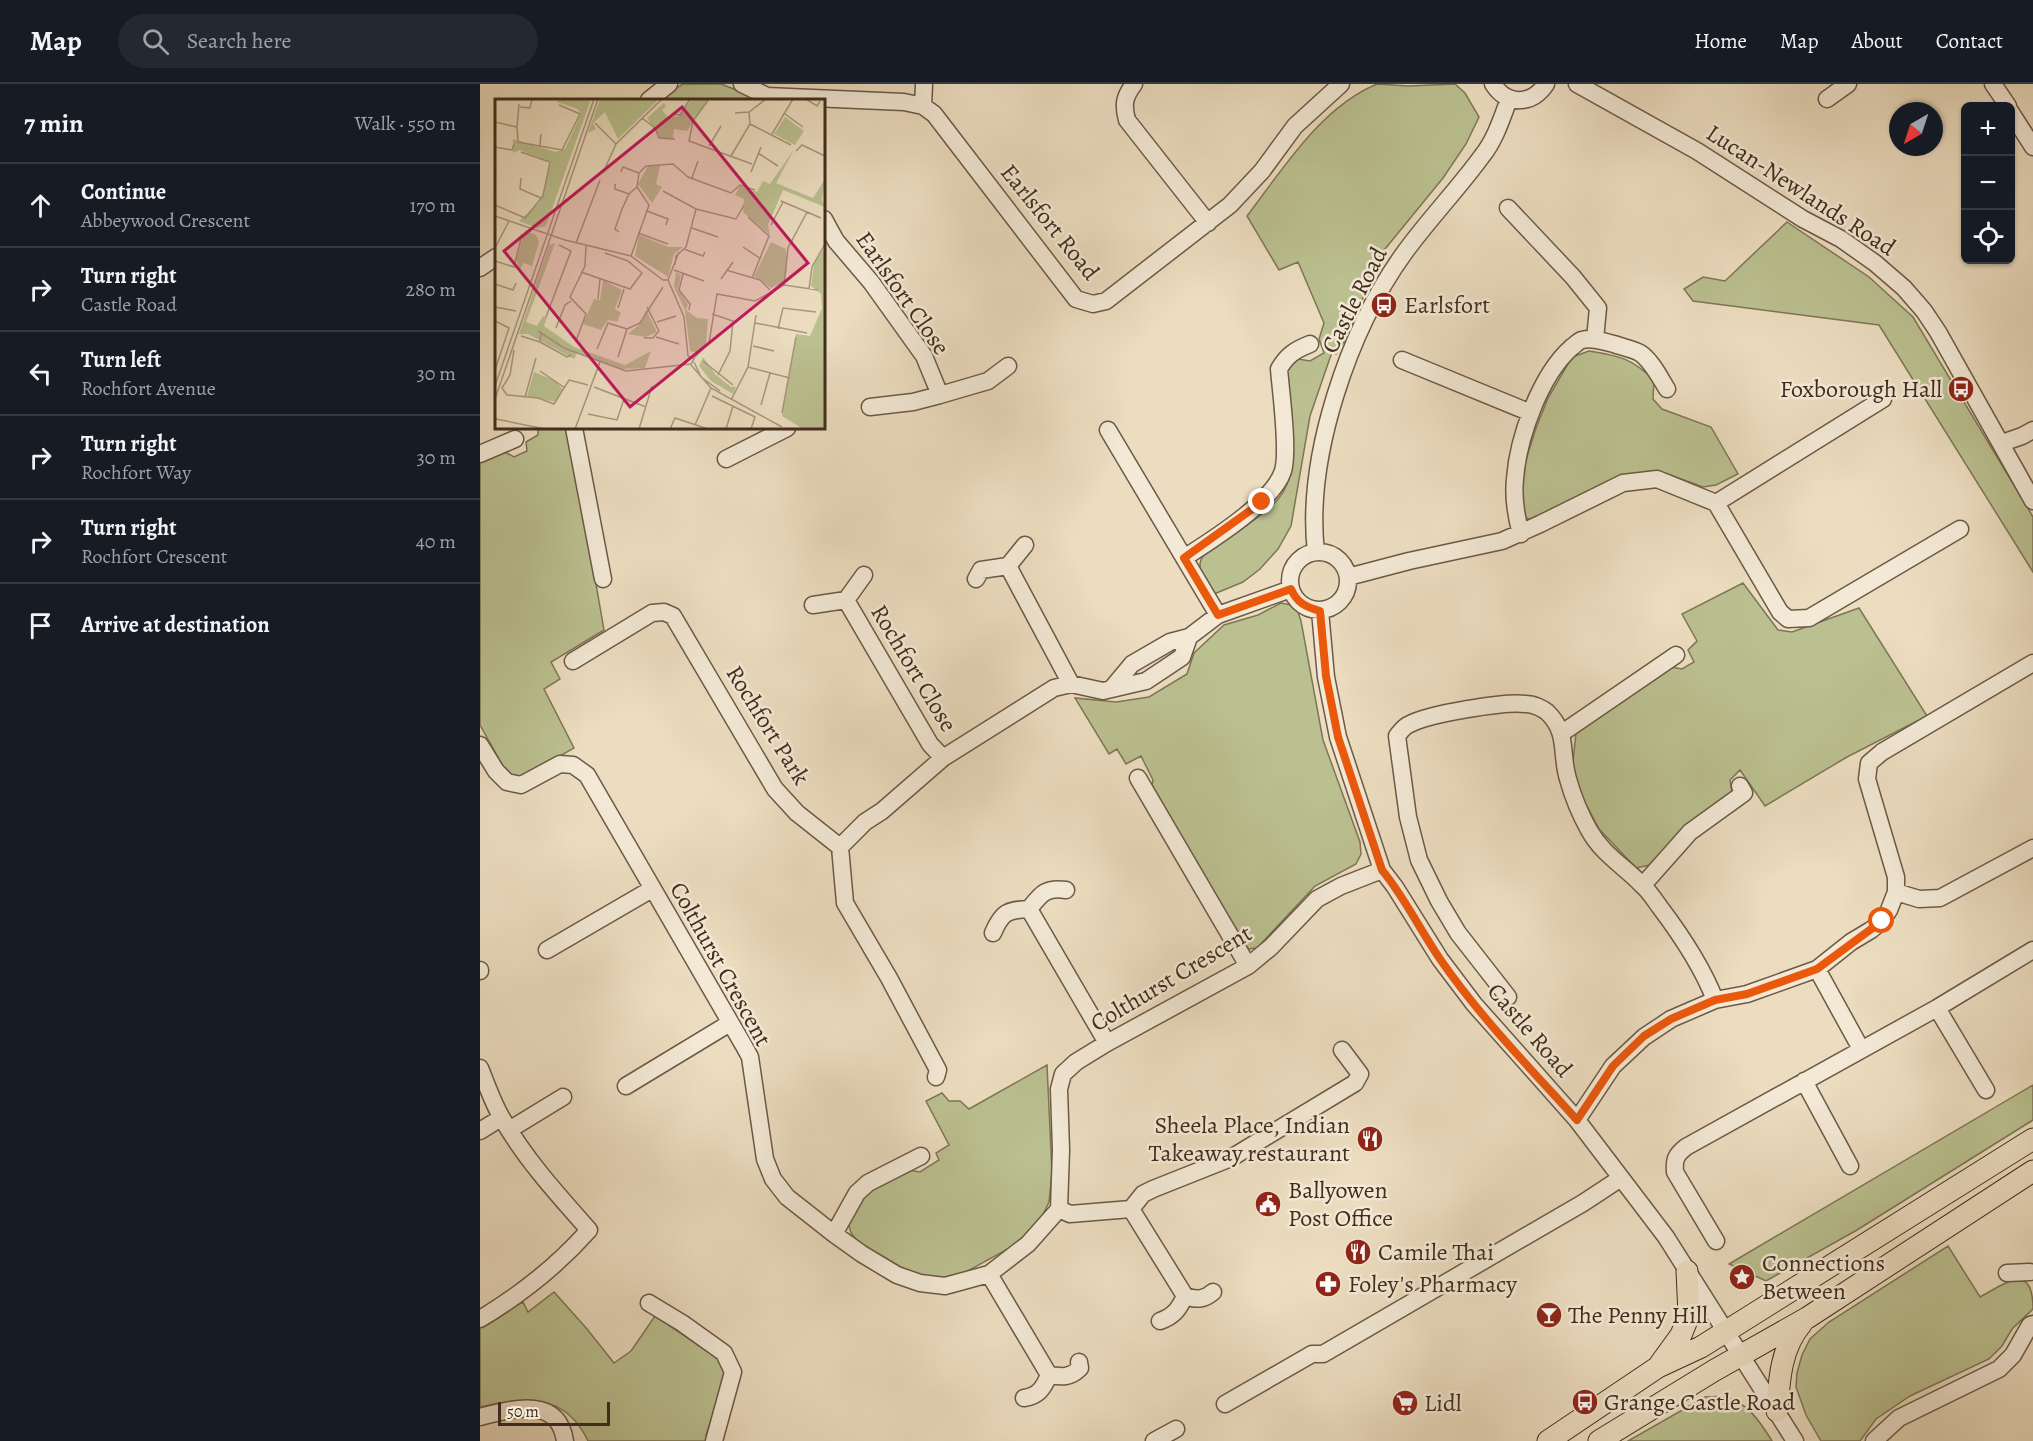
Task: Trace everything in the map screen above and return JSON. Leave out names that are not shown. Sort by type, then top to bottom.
[{"type":"main road","points":[[1548,1441],[1658,1367],[1701,1347],[2033,1139]]},
{"type":"main road","points":[[1599,1441],[1807,1318],[2033,1171]]},
{"type":"main road","points":[[1658,1367],[1682,1335],[1689,1315],[1687,1271]]},
{"type":"main road","points":[[1777,1411],[1780,1374],[1786,1353],[1792,1335],[1807,1318]]},
{"type":"street","points":[[650,99],[669,84]]},
{"type":"street","points":[[742,84],[767,96],[796,99]]},
{"type":"street","points":[[825,100],[904,102],[923,106],[924,84]]},
{"type":"street","points":[[1134,84],[1127,93],[1123,106],[1127,120],[1208,223]]},
{"type":"street","name":"Earlsfort Road","points":[[923,106],[938,120],[1076,299],[1093,304],[1106,301],[1230,205],[1262,171],[1295,126],[1341,84]]},
{"type":"street","points":[[1493,84],[1509,99],[1521,101],[1532,98],[1546,84]]},
{"type":"street","name":"Lucan-Newlands Road","points":[[1577,84],[1697,151],[1754,189],[1841,239],[1875,262],[1904,288],[1924,311],[2002,443],[2033,501]]},
{"type":"street","points":[[1827,99],[1848,84]]},
{"type":"street","points":[[1993,84],[2005,102]]},
{"type":"street","name":"Castle Road","points":[[1316,552],[1313,526],[1322,447],[1347,361],[1363,323],[1404,253],[1484,155],[1509,99]]},
{"type":"street","points":[[2015,119],[2032,145]]},
{"type":"street","points":[[1508,208],[1573,277],[1598,308],[1595,339]]},
{"type":"street","name":"Earlsfort Close","points":[[825,223],[830,244],[871,282],[924,356],[940,395]]},
{"type":"street","points":[[480,268],[495,258]]},
{"type":"street","points":[[1521,534],[1515,500],[1515,478],[1531,413],[1561,357],[1581,340],[1595,339],[1640,353],[1667,389]]},
{"type":"street","points":[[1184,558],[1262,502],[1275,488],[1284,470],[1285,453],[1279,369],[1293,351],[1310,344]]},
{"type":"street","points":[[1402,360],[1531,413]]},
{"type":"street","name":"Earlsfort Close","points":[[870,407],[913,402],[988,381],[1008,366]]},
{"type":"street","points":[[1716,503],[1883,399]]},
{"type":"street","points":[[574,429],[603,579]]},
{"type":"street","points":[[726,459],[753,435],[783,429]]},
{"type":"street","points":[[1108,430],[1218,615]]},
{"type":"street","points":[[2002,443],[2033,430]]},
{"type":"street","points":[[480,454],[515,439]]},
{"type":"street","points":[[1348,577],[1502,541],[1521,534],[1623,483],[1657,479],[1716,503],[1780,612],[1788,618],[1809,618],[1960,529]]},
{"type":"street","points":[[975,579],[981,570],[1008,566],[1025,545]]},
{"type":"street","points":[[1316,552],[1326,552],[1341,561],[1348,577],[1345,595],[1339,602],[1320,611],[1306,607],[1300,602],[1291,589],[1290,580],[1295,564],[1301,558],[1316,552]]},
{"type":"street","points":[[1008,566],[1071,684]]},
{"type":"street","name":"Rochfort Close","points":[[813,605],[846,600],[864,575]]},
{"type":"street","points":[[936,1077],[938,1070],[889,978],[845,903],[840,847],[866,822],[943,758],[1054,688],[1071,684],[1103,691],[1112,688],[1132,664],[1170,642],[1189,637],[1218,615],[1291,589]]},
{"type":"street","name":"Rochfort Close","points":[[846,600],[930,744],[943,758]]},
{"type":"street","name":"Castle Road","points":[[1320,611],[1326,676],[1338,737],[1382,870],[1395,886],[1440,959],[1474,1004],[1577,1120],[1666,1237],[1795,1441]]},
{"type":"street","name":"Rochfort Park","points":[[573,661],[652,613],[664,612],[673,616],[775,789],[797,813],[840,847]]},
{"type":"street","points":[[1563,733],[1676,655]]},
{"type":"street","points":[[1577,1120],[1613,1066],[1644,1036],[1671,1019],[1715,1000],[1747,994],[1817,969],[1882,921],[1896,892],[1896,877],[1868,779],[1869,763],[1882,752],[2033,663]]},
{"type":"street","points":[[1508,997],[1458,933],[1419,860],[1408,817],[1397,736],[1404,727],[1411,723],[1435,715],[1526,704],[1548,713],[1563,733],[1563,756],[1567,778],[1575,802],[1590,831],[1609,858],[1643,885],[1691,952],[1715,1000]]},
{"type":"street","name":"Colthurst Crescent","points":[[480,745],[496,771],[507,782],[521,785],[560,764],[573,765],[586,775],[750,1058],[765,1159],[773,1179],[787,1197],[862,1254],[897,1275],[920,1283],[945,1286],[989,1274],[1028,1244],[1059,1209],[1059,1089],[1063,1074],[1076,1062],[1248,966],[1271,947],[1317,899],[1341,886],[1382,870]]},
{"type":"street","points":[[1138,778],[1248,966]]},
{"type":"street","points":[[1643,885],[1690,832],[1744,793],[1740,786]]},
{"type":"street","points":[[1896,892],[1919,899],[1940,897],[2033,848]]},
{"type":"street","points":[[993,933],[1000,918],[1006,912],[1029,909],[1044,891],[1054,888],[1066,890]]},
{"type":"street","points":[[547,950],[652,889]]},
{"type":"street","points":[[1029,909],[1107,1043]]},
{"type":"street","points":[[1716,1241],[1675,1172],[1674,1162],[1677,1155],[1686,1147],[1937,1008],[2033,950]]},
{"type":"street","points":[[1817,969],[1862,1049]]},
{"type":"street","points":[[1937,1008],[1986,1090]]},
{"type":"street","points":[[626,1086],[730,1023]]},
{"type":"street","points":[[1059,1209],[1070,1214],[1131,1209],[1143,1194],[1231,1158],[1355,1083],[1360,1074],[1342,1050]]},
{"type":"street","points":[[480,1068],[505,1124],[554,1191],[589,1230],[550,1268],[480,1319]]},
{"type":"street","points":[[1804,1081],[1850,1166]]},
{"type":"street","points":[[480,1131],[505,1124],[563,1097]]},
{"type":"street","points":[[834,1234],[857,1193],[868,1183],[921,1156]]},
{"type":"street","points":[[1225,1404],[1312,1354],[1323,1353],[1583,1203],[1621,1178]]},
{"type":"street","points":[[1131,1209],[1185,1296],[1195,1300],[1207,1297],[1213,1292]]},
{"type":"street","points":[[2007,1273],[2032,1274]]},
{"type":"street","points":[[989,1274],[1048,1375],[1045,1386],[1036,1396],[1024,1398]]},
{"type":"street","points":[[1160,1321],[1172,1317],[1185,1296]]},
{"type":"street","points":[[649,1303],[724,1353],[733,1372],[714,1441]]},
{"type":"street","points":[[1875,1441],[1899,1418],[1999,1369],[2013,1355],[2030,1325],[2033,1324]]},
{"type":"street","points":[[1048,1375],[1062,1377],[1073,1375],[1080,1368],[1079,1362]]},
{"type":"street","points":[[480,1417],[520,1407],[546,1412],[557,1418],[565,1441]]},
{"type":"street","points":[[1154,1441],[1176,1429]]},
{"type":"green space","points":[[683,84],[721,84],[759,99],[660,99]]},
{"type":"green space","points":[[1377,84],[1408,86],[1455,84],[1465,93],[1479,117],[1466,144],[1443,178],[1381,254],[1346,339],[1336,354],[1332,352],[1310,416],[1291,526],[1278,549],[1260,569],[1243,582],[1214,594],[1200,570],[1204,555],[1272,505],[1282,494],[1291,473],[1286,374],[1289,367],[1298,359],[1310,361],[1324,353],[1319,339],[1324,323],[1298,262],[1279,270],[1247,216],[1289,160],[1321,123],[1357,94]]},
{"type":"green space","points":[[1787,222],[1869,277],[1913,317],[2033,517],[2033,572],[1879,325],[1693,301],[1684,289],[1703,277],[1725,281]]},
{"type":"green space","points":[[1589,351],[1625,359],[1646,373],[1654,380],[1653,399],[1662,409],[1711,427],[1738,474],[1716,485],[1703,487],[1665,473],[1624,475],[1535,522],[1521,515],[1522,472],[1548,398],[1572,357]]},
{"type":"green space","points":[[538,429],[569,429],[604,630],[551,662],[560,679],[544,689],[574,748],[525,776],[512,776],[504,768],[480,725],[480,462],[505,452],[514,457],[527,451],[526,442],[538,435]]},
{"type":"green space","points":[[1743,583],[1778,630],[1792,632],[1859,608],[1927,716],[1847,757],[1765,806],[1740,770],[1730,780],[1732,793],[1650,865],[1636,868],[1599,829],[1582,797],[1572,771],[1576,733],[1671,667],[1682,669],[1694,662],[1688,650],[1697,641],[1682,614]]},
{"type":"green space","points":[[1281,603],[1296,606],[1301,621],[1323,740],[1360,842],[1361,854],[1356,864],[1315,886],[1257,948],[1249,949],[1242,943],[1151,789],[1153,780],[1141,756],[1126,764],[1117,749],[1109,754],[1075,698],[1116,702],[1149,697],[1187,674],[1194,653],[1224,625],[1258,615]]},
{"type":"green space","points":[[1047,1065],[1052,1173],[1049,1202],[1039,1223],[1017,1244],[964,1273],[941,1278],[913,1274],[860,1244],[851,1233],[849,1225],[863,1193],[903,1169],[920,1172],[939,1160],[936,1153],[949,1145],[926,1101],[942,1093],[949,1101],[960,1101],[969,1109]]},
{"type":"green space","points":[[2033,1085],[2033,1120],[1857,1230],[1766,1281],[1729,1264]]},
{"type":"green space","points":[[1948,1246],[1980,1297],[2008,1282],[2023,1280],[2032,1294],[2033,1309],[2012,1329],[2002,1346],[1989,1359],[1910,1396],[1876,1419],[1860,1441],[1821,1441],[1806,1415],[1796,1387],[1802,1355],[1810,1339],[1829,1322]]},
{"type":"green space","points":[[554,1292],[614,1363],[631,1351],[655,1316],[717,1358],[727,1373],[706,1435],[708,1441],[588,1441],[579,1425],[556,1406],[528,1400],[480,1407],[480,1323],[523,1302],[528,1312]]},
{"type":"green space","points":[[1705,1397],[1724,1397],[1746,1407],[1772,1441],[1628,1441]]},
{"type":"place","name":"Earlsfort","points":[[1384,305]]},
{"type":"place","name":"Foxborough Hall","points":[[1961,389]]},
{"type":"place","name":"Sheela Place, Indian Takeaway restaurant","points":[[1370,1139]]},
{"type":"place","name":"Ballyowen Post Office","points":[[1268,1204]]},
{"type":"place","name":"Camile Thai","points":[[1358,1252]]},
{"type":"place","name":"Connections Between","points":[[1742,1277]]},
{"type":"place","name":"Foley's Pharmacy","points":[[1328,1284]]},
{"type":"place","name":"The Penny Hill","points":[[1549,1315]]},
{"type":"place","name":"Grange Castle Road","points":[[1585,1402]]},
{"type":"place","name":"Lidl","points":[[1405,1403]]},
{"type":"route","points":[[1262,502],[1184,558],[1218,615],[1291,589],[1294,596],[1306,607],[1320,611],[1326,676],[1338,737],[1382,870],[1395,886],[1440,959],[1474,1004],[1577,1120],[1613,1066],[1644,1036],[1671,1019],[1715,1000],[1747,994],[1817,969],[1882,921]]}]
